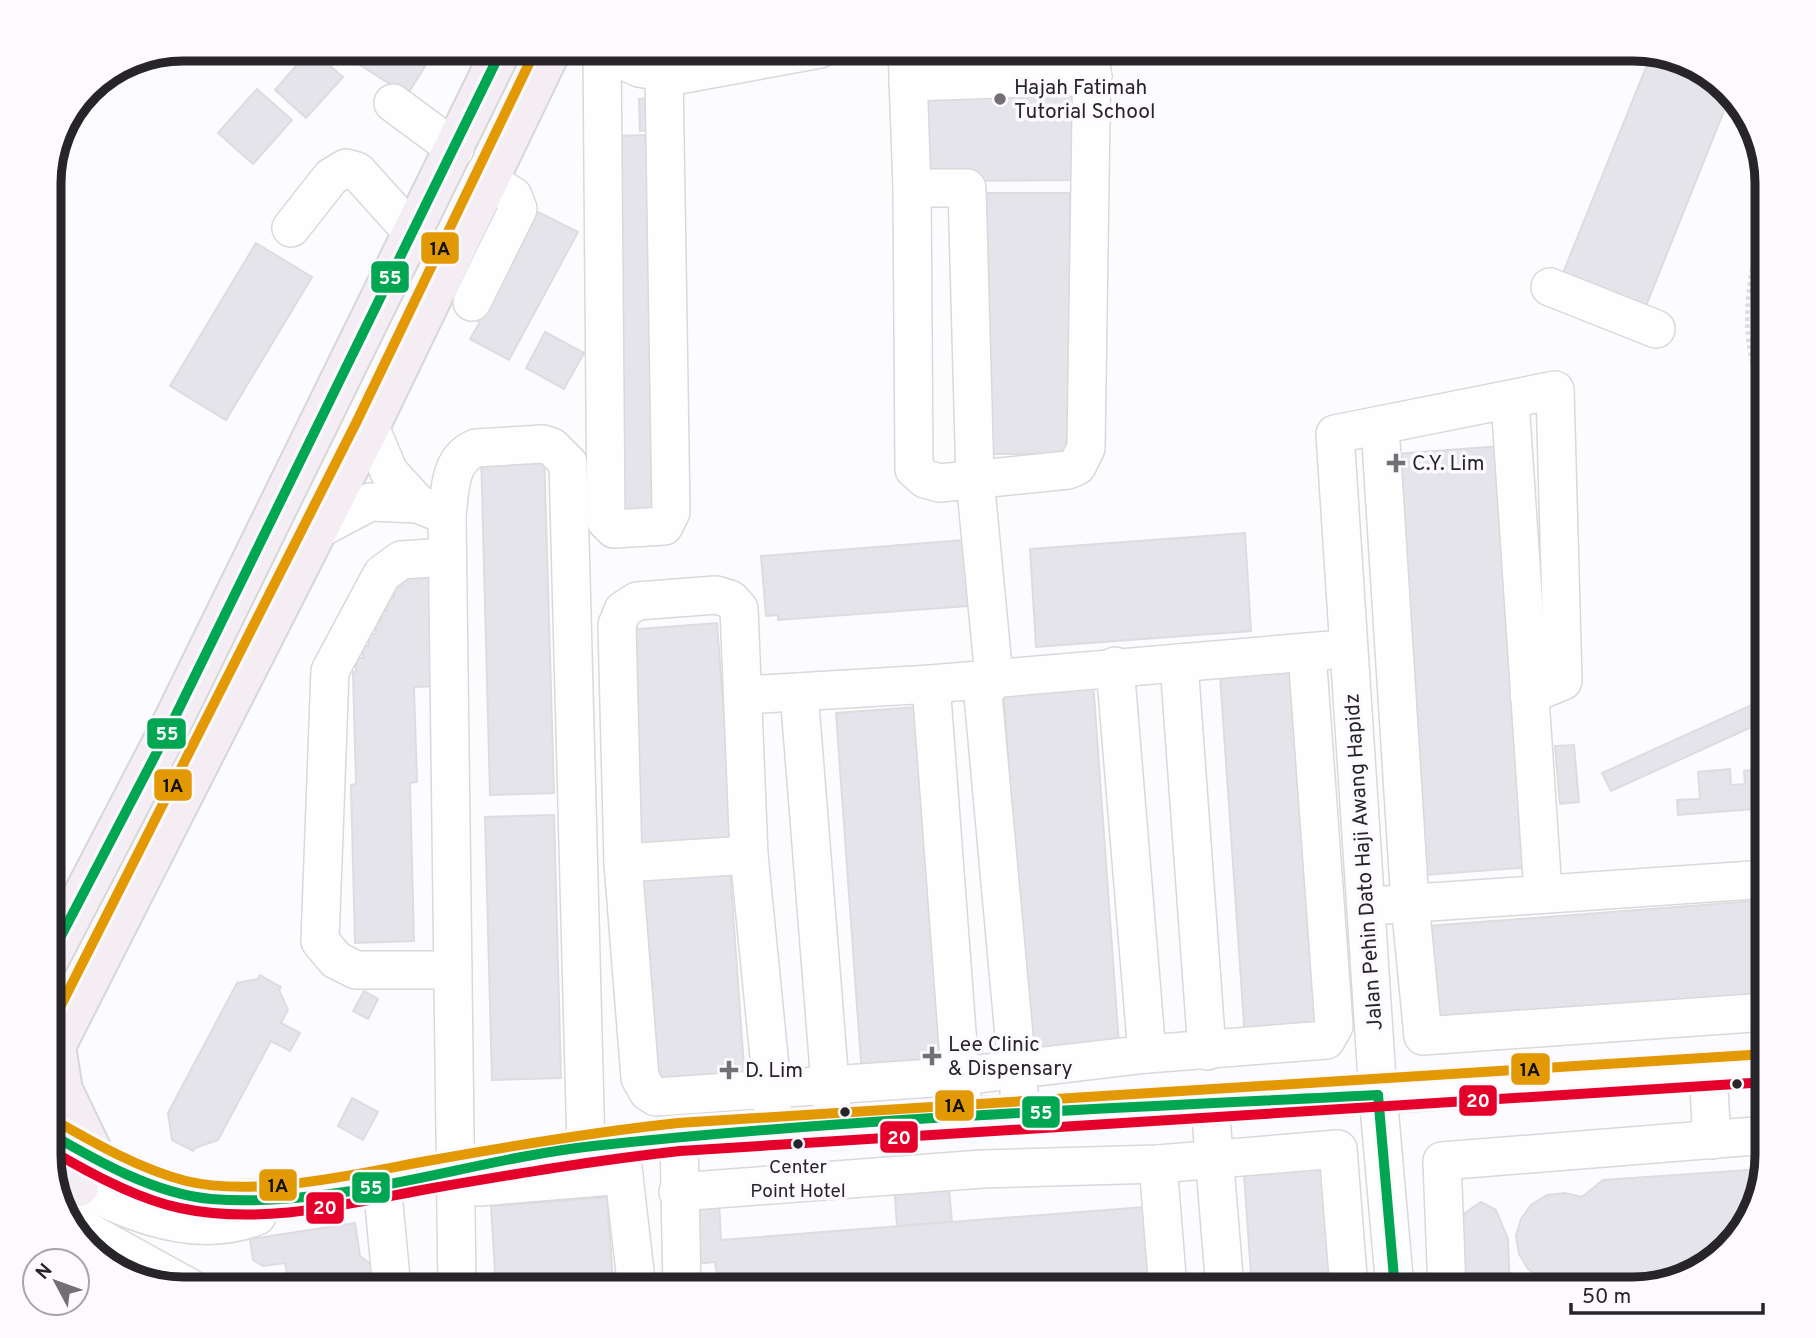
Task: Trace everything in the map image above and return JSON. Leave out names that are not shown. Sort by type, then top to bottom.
[{"type":"main road","points":[[62,935],[169,729],[496,61]]},
{"type":"main road","points":[[62,1036],[370,427],[546,61]]},
{"type":"main road","points":[[169,729],[229,707]]},
{"type":"main road","points":[[62,1090],[69,1190]]},
{"type":"street","points":[[601,61],[606,521],[614,529],[664,526],[671,512],[664,74]]},
{"type":"street","points":[[624,61],[664,74],[703,61]]},
{"type":"street","points":[[1093,62],[1083,459],[1068,470],[935,482],[918,474],[912,462],[912,188],[907,65],[1093,62]]},
{"type":"street","points":[[393,103],[455,149]]},
{"type":"street","points":[[291,229],[331,177],[346,168],[357,171],[412,233]]},
{"type":"street","points":[[472,302],[518,209],[513,196],[489,181]]},
{"type":"street","points":[[912,188],[967,188],[975,479],[994,677],[983,695],[1021,1113]]},
{"type":"street","points":[[1550,287],[1656,328]]},
{"type":"street","points":[[1529,695],[1563,681],[1555,390],[1380,426],[1410,903],[1423,1036],[1755,1013]]},
{"type":"street","points":[[1510,401],[1543,892]]},
{"type":"street","name":"Jalan Pehin Dato Haji Awang Hapidz","points":[[1380,426],[1335,434],[1378,1095],[1394,1277]]},
{"type":"street","points":[[370,427],[389,472],[432,510],[447,557],[457,1277]]},
{"type":"street","points":[[432,510],[453,470],[466,452],[476,448],[543,444],[552,447],[568,464],[610,1155],[635,1277]]},
{"type":"street","points":[[319,528],[369,502],[432,510]]},
{"type":"street","points":[[447,557],[401,560],[382,574],[330,671],[320,941],[336,960],[356,970],[453,971]]},
{"type":"street","points":[[773,1131],[772,1087],[749,855],[745,695],[739,608],[730,599],[716,595],[637,601],[623,610],[617,625],[623,863],[638,1069],[643,1086],[656,1097],[772,1087],[830,1086],[961,1076],[1147,1054],[1326,1040],[1334,1026],[1307,653]]},
{"type":"street","points":[[745,695],[931,684],[1115,666],[1349,649]]},
{"type":"street","points":[[1179,663],[1208,1051]]},
{"type":"street","points":[[1115,666],[1147,1054]]},
{"type":"street","points":[[931,684],[964,1118]]},
{"type":"street","points":[[799,692],[833,1127]]},
{"type":"street","points":[[623,863],[749,855]]},
{"type":"street","points":[[1367,906],[1755,880]]},
{"type":"street","points":[[1331,966],[1371,963]]},
{"type":"street","points":[[1554,1027],[1557,1082]]},
{"type":"street","points":[[69,1190],[163,1222],[207,1225],[250,1218],[300,1198],[382,1183],[455,1179],[610,1155],[679,1136],[1021,1113],[1378,1095],[1755,1069]]},
{"type":"street","points":[[1708,1073],[1713,1140]]},
{"type":"street","points":[[1210,1105],[1223,1277]]},
{"type":"street","points":[[679,1136],[682,1277]]},
{"type":"street","points":[[1447,1277],[1442,1161],[1755,1136]]},
{"type":"street","points":[[678,1192],[857,1180],[892,1200],[953,1195],[982,1169],[1158,1164],[1338,1149],[1348,1277]]},
{"type":"street","points":[[455,1179],[610,1155]]},
{"type":"street","points":[[1158,1164],[1167,1277]]},
{"type":"street","points":[[382,1183],[391,1277]]},
{"type":"street","points":[[69,1190],[171,1276]]},
{"type":"path","points":[[1755,262],[1747,308],[1752,362],[1755,368]]},
{"type":"building","points":[[300,61],[325,61],[343,77],[306,118],[275,90]]},
{"type":"building","points":[[358,61],[428,61],[407,95],[357,63]]},
{"type":"building","points":[[1648,62],[1687,74],[1707,86],[1726,105],[1646,306],[1563,273]]},
{"type":"building","points":[[257,89],[292,120],[253,164],[218,133]]},
{"type":"building","points":[[1082,89],[1082,180],[924,181],[925,90]]},
{"type":"building","points":[[653,98],[654,130],[640,131],[639,99]]},
{"type":"building","points":[[645,135],[645,142],[653,142],[653,524],[611,519],[615,136]]},
{"type":"building","points":[[985,193],[1070,193],[1070,454],[985,454]]},
{"type":"building","points":[[538,212],[578,232],[509,360],[470,339],[480,322],[469,316],[487,307],[523,241],[512,235],[521,218],[532,224]]},
{"type":"building","points":[[256,243],[312,277],[226,420],[170,386]]},
{"type":"building","points":[[545,332],[584,353],[564,389],[526,368]]},
{"type":"building","points":[[1501,446],[1531,867],[1425,875],[1395,454]]},
{"type":"building","points":[[544,450],[554,793],[490,795],[481,452]]},
{"type":"building","points":[[1245,533],[1251,631],[1036,647],[1030,549]]},
{"type":"building","points":[[976,539],[981,605],[778,620],[778,615],[766,616],[761,556]]},
{"type":"building","points":[[436,573],[439,686],[414,687],[417,782],[410,783],[414,941],[355,943],[351,785],[356,784],[353,672],[356,672],[356,658],[363,658],[363,646],[369,646],[369,634],[376,634],[375,622],[381,622],[381,611],[387,611],[387,598],[394,598],[393,587],[402,587],[401,575]]},
{"type":"building","points":[[717,623],[733,838],[640,845],[625,630]]},
{"type":"building","points":[[1298,669],[1324,1032],[1245,1038],[1220,675]]},
{"type":"building","points":[[1093,681],[1119,1045],[1029,1052],[1003,688]]},
{"type":"building","points":[[1755,703],[1755,725],[1611,791],[1602,773]]},
{"type":"building","points":[[916,707],[942,1070],[862,1076],[836,713]]},
{"type":"building","points":[[1574,745],[1579,802],[1560,804],[1555,746]]},
{"type":"building","points":[[1730,769],[1731,785],[1745,784],[1744,771],[1755,770],[1755,809],[1678,815],[1677,800],[1700,799],[1698,772]]},
{"type":"building","points":[[554,815],[561,1078],[492,1080],[485,817]]},
{"type":"building","points":[[730,869],[745,1082],[648,1089],[634,876]]},
{"type":"building","points":[[1755,901],[1755,995],[1434,1020],[1428,926]]},
{"type":"building","points":[[260,975],[281,987],[279,990],[288,1010],[281,1023],[300,1033],[290,1051],[271,1041],[218,1140],[193,1151],[172,1140],[168,1113],[237,983],[258,979]]},
{"type":"building","points":[[364,991],[378,999],[368,1019],[353,1011]]},
{"type":"building","points":[[352,1098],[378,1112],[363,1140],[338,1126]]},
{"type":"building","points":[[1323,1154],[1332,1277],[1251,1277],[1243,1160]]},
{"type":"building","points":[[1753,1170],[1748,1194],[1730,1229],[1707,1252],[1687,1264],[1657,1274],[1633,1277],[1538,1277],[1528,1269],[1519,1254],[1516,1236],[1521,1219],[1531,1205],[1547,1195],[1565,1193],[1582,1197],[1603,1180]]},
{"type":"building","points":[[948,1179],[952,1222],[897,1226],[894,1184]]},
{"type":"building","points":[[607,1197],[613,1277],[495,1277],[491,1206]]},
{"type":"building","points":[[719,1202],[721,1240],[1144,1207],[1149,1277],[717,1277],[715,1262],[697,1264],[693,1204]]},
{"type":"building","points":[[1481,1202],[1496,1210],[1508,1239],[1510,1277],[1460,1277],[1458,1234],[1465,1213]]},
{"type":"building","points":[[355,1223],[360,1256],[373,1266],[374,1277],[291,1277],[287,1274],[285,1263],[263,1266],[253,1260],[250,1239]]},
{"type":"transit line","name":"55","points":[[62,934],[169,729],[496,61]]},
{"type":"transit line","name":"1A","points":[[62,1003],[357,421],[530,61]]},
{"type":"transit line","name":"1A","points":[[62,1124],[119,1155],[186,1181],[214,1186],[274,1186],[338,1178],[552,1140],[678,1123],[1755,1055]]},
{"type":"transit line","name":"20","points":[[62,1157],[113,1184],[164,1204],[211,1213],[275,1214],[339,1206],[556,1168],[680,1151],[1755,1083]]},
{"type":"transit line","name":"55","points":[[1378,1095],[1394,1277]]},
{"type":"transit line","name":"55","points":[[62,1140],[127,1175],[169,1191],[211,1199],[259,1200],[355,1190],[593,1146],[691,1136],[985,1115],[1378,1095]]},
{"type":"place","name":"Hajah Fatimah Tutorial School","points":[[1000,99]]},
{"type":"place","name":"C.Y. Lim","points":[[1396,463]]},
{"type":"place","name":"Lee Clinic & Dispensary","points":[[932,1056]]},
{"type":"place","name":"D. Lim","points":[[729,1070]]},
{"type":"place","name":"Center Point Hotel","points":[[798,1144]]}]
